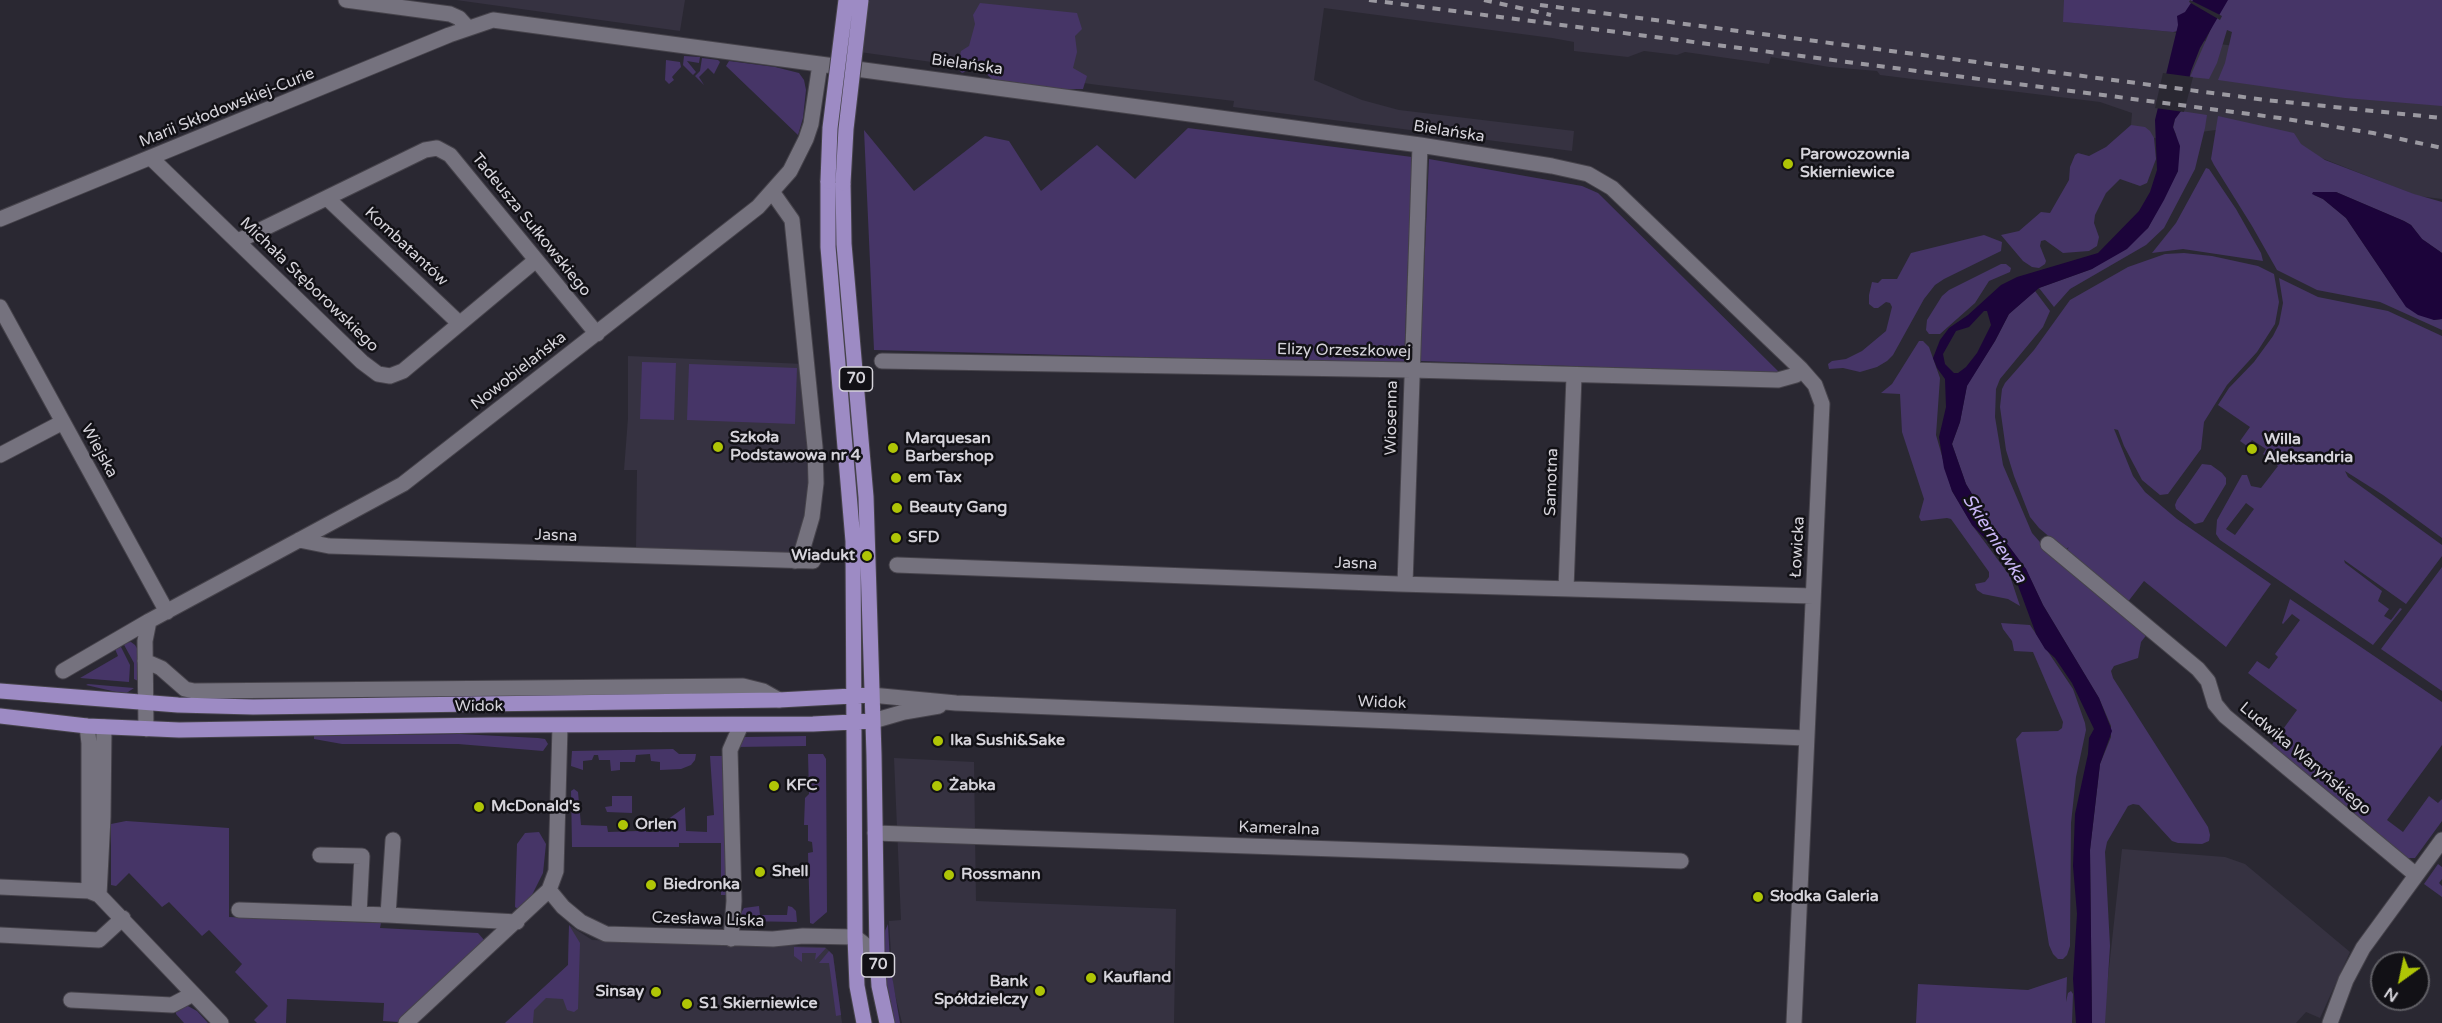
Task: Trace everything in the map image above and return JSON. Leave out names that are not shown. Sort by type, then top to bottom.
[{"type":"main road","name":"70","points":[[846,0],[830,128],[844,244],[866,497],[877,954],[879,986],[887,1023]]},
{"type":"main road","name":"70","points":[[861,0],[846,129],[835,182],[828,248],[853,542],[855,937],[858,986],[864,1023]]},
{"type":"main road","name":"Widok","points":[[0,691],[146,703],[253,707],[779,700],[871,694]]},
{"type":"main road","name":"Widok","points":[[0,716],[87,726],[146,729],[853,724],[873,721]]},
{"type":"street","points":[[346,0],[450,14],[459,18],[468,28]]},
{"type":"street","name":"Bielańska","points":[[468,28],[501,20],[1420,145],[1588,174]]},
{"type":"street","name":"Marii Skłodowskiej-Curie","points":[[0,219],[468,28]]},
{"type":"street","name":"Nowobielańska","points":[[63,671],[149,621],[403,484],[737,225],[773,193],[790,171],[806,140],[811,124],[820,64]]},
{"type":"street","name":"Wiosenna","points":[[1405,584],[1420,145]]},
{"type":"street","name":"Tadeusza Sułkowskiego","points":[[238,241],[425,150],[437,148],[450,155],[597,334]]},
{"type":"street","name":"Michała Stęborowskiego","points":[[151,158],[362,362],[378,374],[390,376],[403,370],[536,260]]},
{"type":"street","name":"Łowicka","points":[[1588,174],[1612,188],[1801,369],[1815,385],[1822,411],[1794,1023]]},
{"type":"street","points":[[773,193],[792,220],[815,447],[816,483],[812,517],[802,551],[795,561]]},
{"type":"street","name":"Kombatantów","points":[[327,198],[459,323]]},
{"type":"street","name":"Wiejska","points":[[0,307],[167,612]]},
{"type":"street","name":"Elizy Orzeszkowej","points":[[882,361],[1411,370],[1779,380],[1796,375],[1801,369]]},
{"type":"street","name":"Samotna","points":[[1566,588],[1574,376]]},
{"type":"street","points":[[0,455],[63,422]]},
{"type":"street","name":"Jasna","points":[[299,540],[329,546],[813,561]]},
{"type":"street","name":"Ludwika Waryńskiego","points":[[2048,544],[2198,669],[2208,681],[2215,704],[2225,716],[2416,875]]},
{"type":"street","name":"Jasna","points":[[897,565],[1405,584],[1813,596]]},
{"type":"street","points":[[146,729],[145,641],[149,621]]},
{"type":"street","name":"Widok","points":[[145,662],[161,668],[185,689],[194,692],[742,686],[763,691],[779,700]]},
{"type":"street","name":"Widok","points":[[871,694],[956,703],[1806,738]]},
{"type":"street","name":"Widok","points":[[873,721],[904,712],[956,703]]},
{"type":"street","points":[[731,939],[734,901],[730,750],[741,725]]},
{"type":"street","points":[[87,726],[94,893]]},
{"type":"street","points":[[406,1023],[549,890],[556,871],[560,726]]},
{"type":"street","points":[[94,893],[103,817],[104,727]]},
{"type":"street","name":"Kameralna","points":[[875,833],[1681,861]]},
{"type":"street","points":[[388,915],[393,840]]},
{"type":"street","points":[[2331,1023],[2340,992],[2355,962],[2442,840]]},
{"type":"street","points":[[320,855],[362,856],[359,914]]},
{"type":"street","points":[[0,887],[94,893],[123,918],[221,1023]]},
{"type":"street","name":"Czesława Liska","points":[[549,890],[563,907],[581,922],[606,934],[731,939],[855,937]]},
{"type":"street","points":[[239,909],[517,922]]},
{"type":"street","points":[[0,935],[99,940],[123,918]]},
{"type":"street","points":[[855,937],[877,954]]},
{"type":"street","points":[[70,1000],[172,1005],[193,994]]},
{"type":"shaded area","points":[[456,0],[685,0],[680,31]]},
{"type":"shaded area","points":[[851,0],[2064,0],[2064,22],[2173,32],[2211,43],[2442,71],[2442,199],[2418,196],[2319,157],[2216,130],[2147,139],[2131,125],[2132,113],[2100,102],[1880,75],[1877,71],[1829,67],[1771,57],[1769,64],[1685,52],[1677,55],[1644,51],[1628,57],[1574,51],[1574,42],[1552,38],[1324,8],[1314,80],[1362,100],[1399,110],[1574,131],[1572,151],[1233,107],[1234,101],[1098,85],[845,50]]},
{"type":"shaded area","points":[[2064,0],[2442,0],[2442,106],[2345,98],[2218,80],[2225,63],[2232,32],[2227,30],[2217,63],[2209,79],[2190,77],[2213,24],[2173,32],[2063,22]]},
{"type":"shaded area","points":[[980,3],[1077,13],[1082,29],[1075,36],[1077,52],[1073,68],[1087,76],[1083,89],[1060,89],[992,79],[983,71],[970,70],[962,73],[957,68],[961,51],[969,46],[975,24],[973,15]]},
{"type":"shaded area","points":[[684,56],[700,57],[699,63],[687,61],[696,72],[693,75],[683,65]]},
{"type":"shaded area","points":[[702,58],[720,62],[714,74],[708,68],[699,77],[704,85],[695,76],[700,71]]},
{"type":"shaded area","points":[[666,60],[680,62],[681,67],[669,84],[665,80]]},
{"type":"shaded area","points":[[729,61],[775,67],[799,73],[804,80],[806,90],[803,118],[798,135],[726,66]]},
{"type":"shaded area","points":[[2181,111],[2207,115],[2195,169],[2164,228],[2146,245],[2070,289],[2054,307],[2039,288],[2092,269],[2148,228],[2178,171],[2176,134],[2173,128],[2175,119]]},
{"type":"shaded area","points":[[2218,116],[2294,133],[2301,144],[2325,160],[2414,194],[2442,202],[2442,253],[2422,239],[2411,225],[2404,221],[2336,192],[2314,195],[2323,199],[2346,218],[2400,298],[2434,320],[2442,319],[2442,330],[2380,302],[2317,290],[2277,270],[2211,159]]},
{"type":"shaded area","points":[[2131,125],[2145,127],[2150,131],[2154,138],[2156,159],[2147,183],[2140,186],[2120,179],[2106,193],[2095,215],[2094,223],[2099,237],[2097,246],[2089,251],[2063,253],[2045,240],[2041,241],[2040,246],[2045,264],[2039,268],[2032,267],[2023,261],[2001,235],[2019,231],[2041,212],[2050,213],[2069,180],[2070,167],[2075,155],[2078,153],[2089,156],[2106,147]]},
{"type":"shaded area","points":[[1188,128],[1412,157],[1404,364],[874,350],[864,130],[914,191],[985,136],[1009,141],[1041,191],[1097,145],[1135,179]]},
{"type":"shaded area","points":[[1429,159],[1582,186],[1598,193],[1780,373],[1420,361]]},
{"type":"shaded area","points":[[2206,168],[2209,169],[2236,209],[2261,253],[2263,261],[2183,249],[2152,253],[2176,223]]},
{"type":"shaded area","points":[[1984,235],[2002,242],[2001,251],[1935,285],[1924,299],[1893,355],[1887,361],[1860,372],[1843,368],[1829,369],[1828,364],[1832,361],[1846,359],[1862,351],[1886,331],[1892,307],[1886,302],[1878,308],[1869,304],[1872,282],[1897,279],[1911,253]]},
{"type":"shaded area","points":[[2184,253],[2212,256],[2258,266],[2274,274],[2279,302],[2275,324],[2257,352],[2227,385],[2204,422],[2201,449],[2168,494],[2160,495],[2142,480],[2118,430],[2114,429],[2133,476],[2145,492],[2177,519],[2271,584],[2226,647],[2144,581],[2127,603],[2066,551],[2069,547],[2065,550],[2039,528],[2030,517],[2014,476],[2006,450],[2000,407],[2005,383],[2034,350],[2070,300],[2128,267],[2165,254]]},
{"type":"shaded area","points":[[2001,264],[2006,264],[2011,268],[2010,272],[1989,281],[1975,303],[1940,334],[1929,334],[1926,330],[1927,320],[1942,296],[1949,290]]},
{"type":"shaded area","points":[[2279,278],[2318,297],[2388,311],[2442,336],[2442,538],[2383,495],[2345,471],[2348,477],[2442,545],[2442,556],[2406,604],[2344,560],[2382,591],[2378,601],[2389,609],[2384,616],[2391,620],[2400,608],[2402,609],[2373,645],[2220,540],[2216,534],[2217,520],[2242,475],[2247,475],[2251,486],[2261,488],[2278,466],[2263,454],[2266,449],[2252,440],[2247,446],[2240,441],[2250,427],[2218,405],[2229,388],[2254,362],[2273,336],[2279,324],[2283,303]],"holes":[[[2246,503],[2254,509],[2235,535],[2226,529]]]},
{"type":"shaded area","points":[[2035,291],[2050,311],[2043,327],[2000,379],[1996,389],[1995,417],[2003,465],[2032,533],[2046,549],[2148,633],[2141,642],[2138,658],[2114,666],[2111,671],[2113,678],[2208,827],[2210,835],[2209,841],[2202,844],[2172,841],[2139,805],[2133,804],[2128,806],[2107,842],[2105,852],[2110,946],[2105,1023],[2092,1023],[2090,850],[2100,764],[2111,737],[2111,726],[2099,698],[2043,605],[2026,569],[1990,524],[1966,484],[1952,444],[1960,422],[1967,385],[2009,314]]},
{"type":"shaded area","points":[[1919,341],[1923,341],[1929,347],[1940,378],[1936,435],[1952,491],[1972,525],[2010,576],[2020,606],[2008,599],[1983,594],[1977,590],[1975,584],[1985,582],[1989,577],[1989,572],[1951,519],[1921,521],[1919,517],[1924,499],[1902,432],[1900,394],[1881,393],[1892,384]]},
{"type":"shaded area","name":"Szkoła Podstawowa nr 4","points":[[628,356],[804,364],[804,424],[811,425],[810,554],[636,549],[637,470],[624,470],[628,418]]},
{"type":"shaded area","points":[[642,362],[676,363],[674,420],[640,419]]},
{"type":"shaded area","points":[[689,364],[797,368],[795,424],[687,420]]},
{"type":"shaded area","points":[[2202,464],[2211,465],[2222,473],[2226,478],[2226,484],[2203,522],[2195,524],[2176,509],[2175,505]]},
{"type":"shaded area","points":[[2442,567],[2442,691],[2381,649]]},
{"type":"shaded area","points":[[2290,599],[2442,702],[2442,745],[2387,820],[2403,832],[2429,796],[2438,803],[2442,799],[2442,821],[2415,858],[2406,858],[2270,747],[2297,710],[2248,673],[2257,661],[2269,669],[2278,657],[2275,654],[2300,620],[2292,614],[2282,623]]},
{"type":"shaded area","points":[[2001,623],[2030,625],[2073,689],[2085,723],[2086,730],[2076,777],[2071,823],[2070,946],[2063,959],[2058,959],[2053,954],[2049,945],[2016,739],[2022,732],[2058,731],[2062,728],[2063,722],[2033,652],[2014,651],[2012,641]]},
{"type":"shaded area","points":[[131,642],[138,650],[138,681],[134,679],[134,663],[123,643]]},
{"type":"shaded area","points":[[120,645],[130,665],[129,682],[80,678],[118,656],[115,649]]},
{"type":"shaded area","points":[[86,685],[134,688],[125,694]]},
{"type":"shaded area","points":[[460,734],[538,738],[545,739],[548,744],[543,751],[458,744],[342,744],[314,739],[314,736]]},
{"type":"shaded area","points":[[806,736],[806,746],[735,747],[740,738],[745,737]]},
{"type":"shaded area","points":[[673,749],[679,754],[696,754],[695,760],[691,765],[681,769],[660,770],[660,762],[651,761],[650,754],[636,755],[635,762],[620,762],[620,770],[611,771],[610,760],[599,760],[598,755],[594,755],[592,760],[583,761],[583,770],[571,766],[572,751]]},
{"type":"shaded area","points":[[808,754],[823,754],[826,759],[827,912],[813,924],[810,923],[808,853],[813,852],[812,842],[808,841],[808,825],[804,825],[805,798],[809,794]]},
{"type":"shaded area","points":[[710,756],[726,756],[727,895],[721,895],[721,843],[679,843],[679,847],[572,847],[571,791],[574,789],[578,792],[581,825],[607,826],[608,832],[637,831],[639,825],[645,826],[646,832],[659,832],[660,825],[685,807],[686,831],[707,832],[707,816],[714,815]]},
{"type":"shaded area","points":[[894,758],[974,762],[976,901],[1176,909],[1174,1023],[902,1023],[893,986],[889,921],[901,920]]},
{"type":"shaded area","points":[[612,796],[632,796],[632,813],[607,812],[605,807],[612,806]]},
{"type":"shaded area","points":[[126,821],[229,828],[229,917],[381,923],[380,928],[478,933],[485,941],[398,1022],[383,1021],[384,1003],[287,999],[286,1023],[257,1023],[254,1020],[268,1006],[235,972],[242,964],[209,930],[202,936],[169,902],[162,907],[129,873],[116,886],[111,885],[111,824]]},
{"type":"shaded area","points":[[539,832],[546,844],[543,873],[531,897],[518,909],[515,907],[517,844],[525,833]]},
{"type":"shaded area","points":[[2122,849],[2225,857],[2245,864],[2350,952],[2320,1018],[2306,1012],[2296,1023],[2103,1023]]},
{"type":"shaded area","points":[[2438,864],[2442,867],[2442,879],[2439,883],[2442,886],[2442,897],[2424,884]]},
{"type":"shaded area","points":[[759,906],[760,915],[787,915],[788,906],[792,907],[796,911],[797,922],[742,921],[740,915],[744,908]]},
{"type":"shaded area","points":[[888,924],[890,964],[900,1023],[893,1023],[886,985],[884,933]]},
{"type":"shaded area","points":[[569,925],[592,940],[825,947],[833,955],[842,1023],[505,1023],[568,965]]},
{"type":"shaded area","points":[[569,925],[580,943],[578,1009],[574,1012],[567,1010],[563,999],[546,998],[534,1010],[533,1023],[505,1023],[568,965]]},
{"type":"shaded area","points":[[794,947],[826,948],[815,960],[816,953],[802,953],[802,962],[794,956]]},
{"type":"shaded area","points":[[829,951],[833,955],[841,1015],[836,1016],[829,963],[819,963]]},
{"type":"shaded area","points":[[2067,977],[2066,1002],[2068,993],[2071,991],[2073,994],[2072,1023],[1916,1023],[1918,984],[2028,990]]},
{"type":"shaded area","points":[[186,1005],[197,1011],[208,1023],[184,1023],[176,1014],[176,1007]]},
{"type":"water","name":"Skierniewka","points":[[2193,0],[2228,0],[2200,48],[2191,71],[2181,111],[2175,119],[2173,127],[2180,146],[2178,171],[2164,200],[2148,228],[2127,249],[2092,269],[2039,288],[2009,314],[1967,386],[1960,422],[1952,444],[1966,484],[1990,524],[2026,569],[2043,605],[2099,698],[2112,731],[2100,764],[2090,850],[2092,1023],[2076,1023],[2073,979],[2077,914],[2073,866],[2075,814],[2088,754],[2089,738],[2094,729],[2072,683],[2036,634],[2016,580],[2002,557],[1972,525],[1952,491],[1944,468],[1939,437],[1946,407],[1945,379],[1933,358],[1940,340],[1949,328],[1968,315],[2001,285],[2017,277],[2098,253],[2139,211],[2150,192],[2157,170],[2155,120],[2178,25],[2177,16],[2185,12]],"holes":[[[1984,311],[1987,311],[1991,325],[1977,353],[1966,367],[1954,373],[1945,364],[1943,354],[1956,331],[1969,327]]]},
{"type":"water","points":[[2313,192],[2336,192],[2404,221],[2411,225],[2422,239],[2442,253],[2442,319],[2434,320],[2418,315],[2406,307],[2346,218],[2323,199],[2312,194]]},
{"type":"pier","points":[[2190,0],[2222,16],[2220,20],[2189,2]]},
{"type":"pier","points":[[2163,73],[2193,77],[2184,112],[2155,108]]},
{"type":"railway","points":[[1369,0],[2280,118],[2373,133],[2442,148]]},
{"type":"railway","points":[[1484,0],[1551,15]]},
{"type":"railway","points":[[1540,5],[2266,100],[2442,118]]},
{"type":"place","name":"Parowozownia Skierniewice","points":[[1788,164]]},
{"type":"place","name":"Szkoła Podstawowa nr 4","points":[[718,447]]},
{"type":"place","name":"Marquesan Barbershop","points":[[893,448]]},
{"type":"place","name":"Willa Aleksandria","points":[[2252,449]]},
{"type":"place","name":"em Tax","points":[[896,478]]},
{"type":"place","name":"Beauty Gang","points":[[897,508]]},
{"type":"place","name":"SFD","points":[[896,538]]},
{"type":"place","name":"Wiadukt","points":[[867,556]]},
{"type":"place","name":"Ika Sushi&Sake","points":[[938,741]]},
{"type":"place","name":"KFC","points":[[774,786]]},
{"type":"place","name":"Żabka","points":[[937,786]]},
{"type":"place","name":"McDonald's","points":[[479,807]]},
{"type":"place","name":"Orlen","points":[[623,825]]},
{"type":"place","name":"Shell","points":[[760,872]]},
{"type":"place","name":"Rossmann","points":[[949,875]]},
{"type":"place","name":"Biedronka","points":[[651,885]]},
{"type":"place","name":"Słodka Galeria","points":[[1758,897]]},
{"type":"place","name":"Kaufland","points":[[1091,978]]},
{"type":"place","name":"Bank Spółdzielczy","points":[[1040,991]]},
{"type":"place","name":"Sinsay","points":[[656,992]]},
{"type":"place","name":"S1 Skierniewice","points":[[687,1004]]}]
